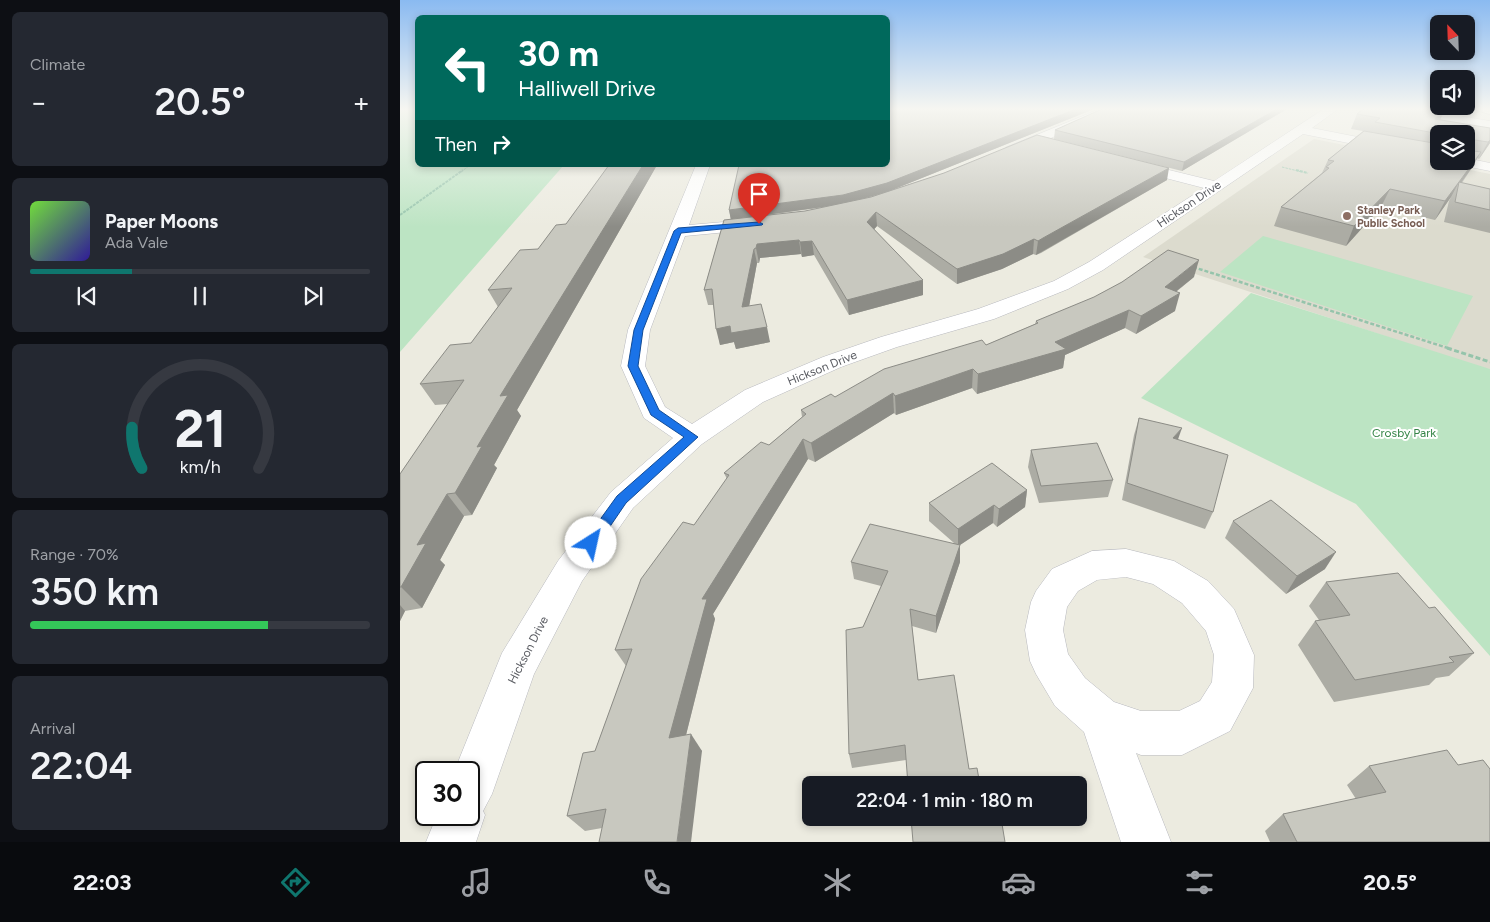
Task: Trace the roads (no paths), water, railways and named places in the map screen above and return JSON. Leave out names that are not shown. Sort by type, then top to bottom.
[{"type":"street","points":[[992,158],[1016,148]]},
{"type":"street","name":"Hickson Drive","points":[[480,765],[516,668],[570,572],[622,500],[692,437],[754,396],[832,362],[889,342],[986,314],[1061,285],[1096,266],[1273,148]]},
{"type":"street","points":[[1394,148],[1430,155]]},
{"type":"street","points":[[1117,161],[1216,186]]},
{"type":"street","points":[[1475,164],[1490,167]]},
{"type":"street","points":[[692,437],[654,412],[633,366],[639,330],[702,167]]},
{"type":"street","points":[[678,231],[778,221]]},
{"type":"street","points":[[1101,718],[1141,733],[1182,733],[1215,716],[1232,688],[1234,655],[1221,621],[1195,592],[1162,571],[1126,562],[1092,566],[1065,580],[1049,602],[1044,630],[1050,661],[1070,692],[1101,718],[1146,842]]},
{"type":"street","points":[[451,842],[457,826]]},
{"type":"place","name":"Stanley Park Public School","points":[[1347,216]]},
{"type":"park label","name":"Crosby Park","points":[[1404,433]]}]
